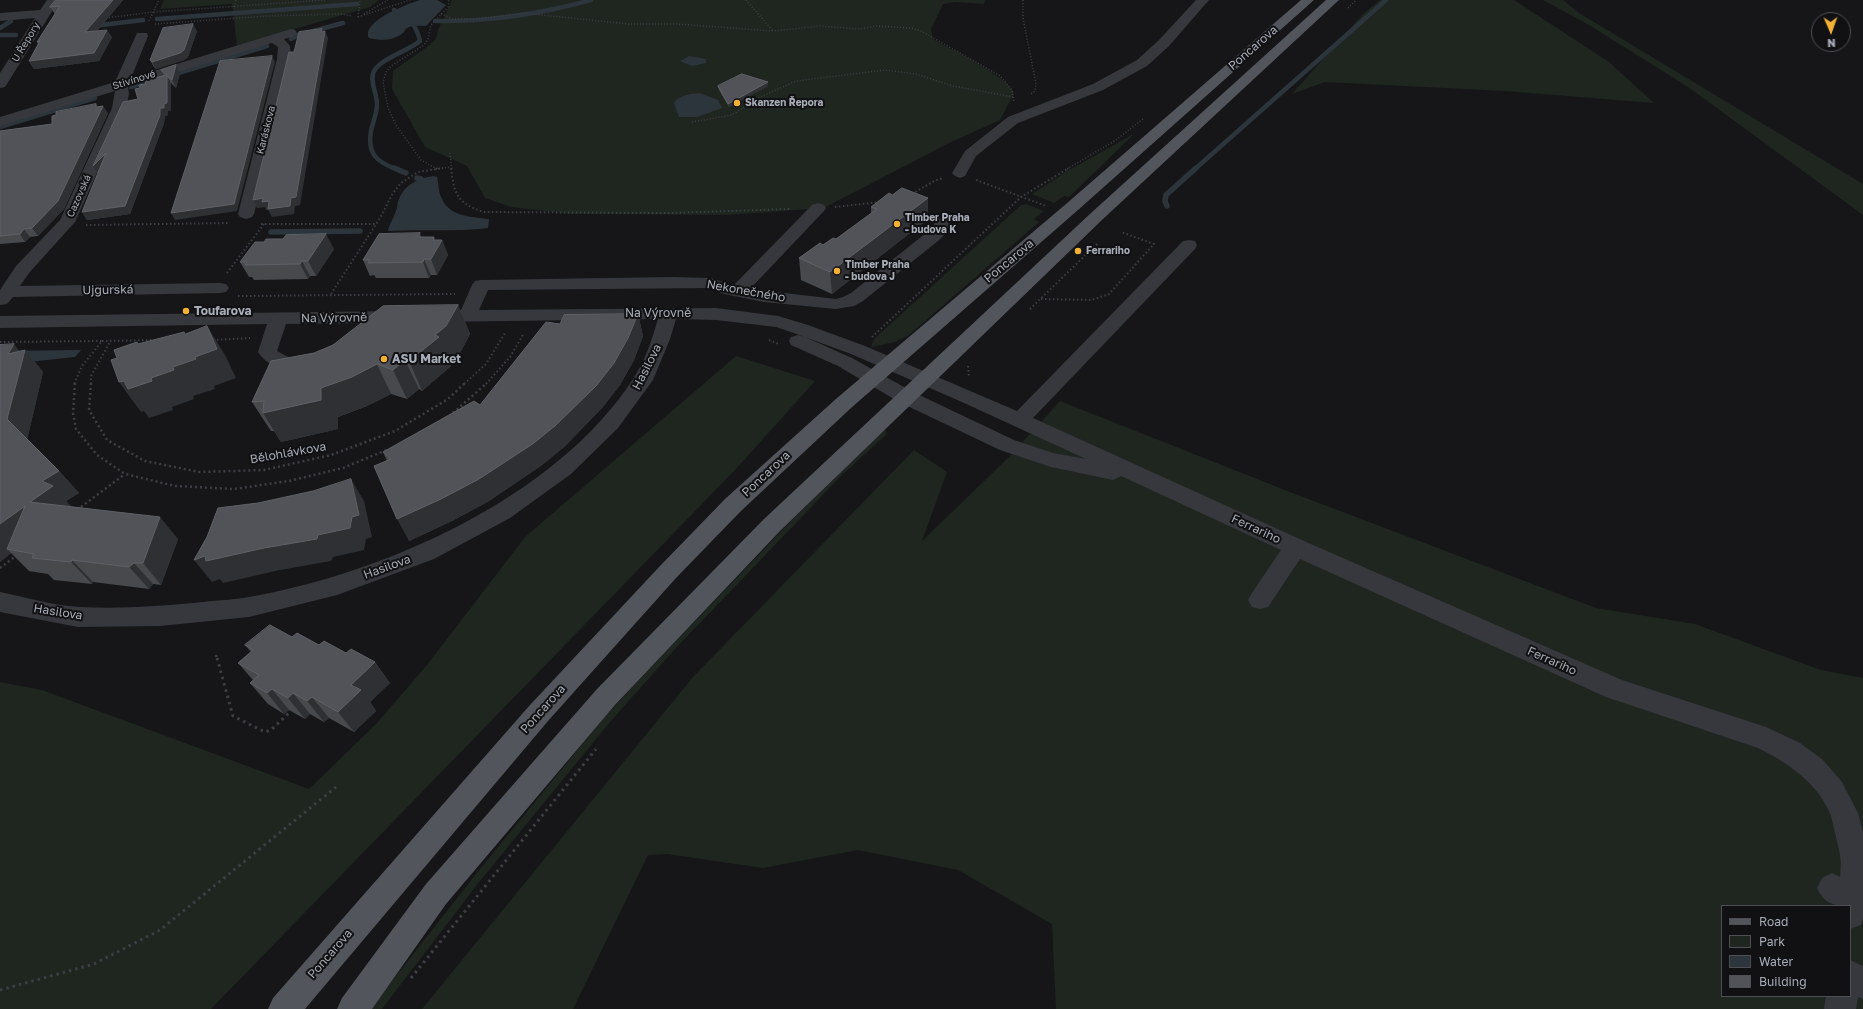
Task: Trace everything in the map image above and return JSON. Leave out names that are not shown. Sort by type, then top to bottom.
[{"type":"main road","name":"Poncarova","points":[[284,1009],[529,724],[668,572],[759,480],[1061,211],[1308,0]]},
{"type":"main road","name":"Poncarova","points":[[353,1009],[414,922],[436,894],[606,697],[772,525],[925,378],[1091,222],[1333,0]]},
{"type":"main road","points":[[340,1009],[414,922]]},
{"type":"street","name":"U Řepory","points":[[0,84],[53,0]]},
{"type":"street","points":[[960,173],[970,154],[1014,114],[1098,87],[1142,63],[1164,44],[1203,0]]},
{"type":"street","points":[[0,17],[43,14]]},
{"type":"street","points":[[121,84],[145,31]]},
{"type":"street","name":"Stivínové","points":[[0,122],[121,84],[284,39]]},
{"type":"street","name":"Karáskova","points":[[249,219],[284,59],[284,39]]},
{"type":"street","name":"Cazovská","points":[[4,296],[22,270],[67,222],[119,108],[122,94],[121,84]]},
{"type":"street","points":[[743,287],[818,208]]},
{"type":"street","name":"Nekonečného","points":[[467,316],[482,285],[672,282],[710,283],[743,287],[764,297],[826,304],[848,302],[857,297],[932,237],[941,228],[943,222]]},
{"type":"street","points":[[1020,420],[1189,245]]},
{"type":"street","name":"Ujgurská","points":[[4,296],[218,288]]},
{"type":"street","name":"Na Výrovně","points":[[0,322],[279,319],[363,325],[467,316],[669,313],[716,314],[740,317],[767,326],[838,359],[882,371]]},
{"type":"street","name":"Hasilova","points":[[0,602],[78,617],[160,616],[245,608],[337,586],[426,553],[502,512],[563,469],[611,423],[643,380],[661,340],[669,313]]},
{"type":"street","points":[[279,319],[274,329],[267,352],[274,359],[283,363],[297,365],[324,360]]},
{"type":"street","name":"Ferrariho","points":[[882,371],[925,378],[1150,479],[1296,547],[1615,689],[1766,739],[1791,751],[1813,769],[1832,791],[1844,813],[1856,861],[1845,900]]},
{"type":"street","name":"Ferrariho","points":[[882,371],[906,397],[1007,446],[1051,460],[1150,479]]},
{"type":"street","points":[[1260,600],[1296,547]]},
{"type":"street","points":[[1851,977],[1863,983]]},
{"type":"street","points":[[1840,1009],[1842,997]]},
{"type":"path","points":[[159,0],[145,31],[267,16],[340,14],[352,16]]},
{"type":"path","points":[[234,7],[236,0]]},
{"type":"path","points":[[103,19],[153,12],[325,0]]},
{"type":"path","points":[[358,17],[360,0]]},
{"type":"path","points":[[358,17],[388,0]]},
{"type":"path","points":[[358,17],[410,0]]},
{"type":"path","points":[[437,169],[421,160],[396,125],[388,108],[383,82],[386,72],[391,66],[424,45],[428,39],[430,25],[448,7],[449,1],[444,0]]},
{"type":"path","points":[[746,0],[773,31]]},
{"type":"path","points":[[1014,114],[1035,91],[1036,84],[1029,41],[1022,23],[1022,0]]},
{"type":"path","points":[[441,14],[452,19],[478,19],[523,13],[628,24],[677,24],[773,31],[820,26],[860,29],[879,26],[911,28],[921,31],[999,75],[1012,90],[1014,97],[1014,114]]},
{"type":"path","points":[[692,122],[732,115],[756,99],[796,81],[885,70],[916,74],[954,86],[1014,97]]},
{"type":"path","points":[[871,338],[1021,197],[1116,140],[1147,116]]},
{"type":"path","points":[[450,153],[455,193],[460,202],[473,210],[491,213],[728,212],[852,206],[881,202]]},
{"type":"path","points":[[331,294],[376,224],[393,193],[404,180],[418,172],[452,167]]},
{"type":"path","points":[[907,196],[934,181],[960,173],[1061,211]]},
{"type":"path","points":[[64,225],[249,219],[264,224],[376,224]]},
{"type":"path","points":[[218,288],[264,224]]},
{"type":"path","points":[[1102,240],[1041,299],[1092,300],[1109,294],[1154,244],[1121,232]]},
{"type":"path","points":[[248,296],[331,294],[458,294]]},
{"type":"path","name":"Bělohlávkova","points":[[129,320],[110,340],[91,376],[90,410],[107,440],[145,461],[199,472],[264,470],[331,455],[395,431],[448,399],[486,364],[508,329],[512,316]]},
{"type":"path","points":[[452,414],[489,383],[514,353],[526,329]]},
{"type":"path","points":[[767,339],[781,345]]},
{"type":"path","points":[[0,342],[102,341],[82,366],[74,385],[73,413],[76,429],[97,455],[125,474],[175,486],[234,489],[289,481],[343,468],[394,446]]},
{"type":"path","points":[[75,512],[125,474]]},
{"type":"path","points":[[0,568],[19,554]]},
{"type":"path","points":[[216,655],[233,716],[265,732],[271,730],[291,711]]},
{"type":"path","points":[[410,979],[597,748]]},
{"type":"path","points":[[0,990],[94,964],[160,930],[336,787]]},
{"type":"green space","points":[[164,0],[379,0],[370,7],[237,46],[232,4],[160,9]]},
{"type":"green space","points":[[452,0],[985,0],[984,4],[956,2],[943,4],[931,29],[933,39],[990,71],[1009,86],[1014,93],[1000,120],[949,143],[824,208],[727,215],[572,214],[511,207],[485,198],[467,166],[425,147],[392,89],[393,71],[436,39],[438,30]]},
{"type":"green space","points":[[1380,0],[1514,0],[1609,62],[1654,103],[1505,91],[1325,82],[1292,94],[1363,14]]},
{"type":"green space","points":[[1543,0],[1563,0],[1579,13],[1863,184],[1863,215],[1688,87],[1589,25]]},
{"type":"green space","points":[[1132,135],[1069,197],[1064,196],[1054,203],[1032,194],[1060,175]]},
{"type":"green space","points":[[1026,204],[1044,211],[1034,219],[1039,222],[909,335],[895,342],[871,347],[874,339],[1021,205]]},
{"type":"green space","points":[[736,356],[815,381],[736,469],[211,1009],[0,1009],[0,682],[42,690],[309,789],[376,724],[427,665],[525,537]]},
{"type":"green space","points":[[1060,401],[1290,492],[1596,608],[1695,624],[1821,670],[1863,678],[1863,1009],[1056,1009],[1052,924],[958,870],[858,850],[763,868],[667,854],[648,855],[573,1009],[422,1009],[693,677],[914,450],[947,472],[922,541],[1009,457]]},
{"type":"green space","points":[[884,429],[887,434],[843,474],[674,650],[610,722],[480,881],[382,1009],[370,1009],[480,869],[602,720],[791,521]]},
{"type":"water","points":[[420,0],[437,0],[446,5],[426,26],[406,28],[399,36],[391,39],[378,40],[369,38],[368,32],[372,25],[378,20],[396,9]]},
{"type":"water","points":[[689,56],[706,59],[706,63],[692,66],[680,61]]},
{"type":"water","points":[[699,93],[718,100],[722,108],[697,117],[679,117],[674,103],[676,100],[688,94]]},
{"type":"water","points":[[434,176],[437,177],[442,199],[450,209],[462,215],[489,219],[488,228],[463,230],[388,231],[397,210],[398,200],[405,189],[418,180]]},
{"type":"water","points":[[81,350],[75,357],[0,365],[0,351]]},
{"type":"building","points":[[56,0],[113,0],[85,32],[107,30],[94,53],[29,61],[40,41],[37,42],[60,6],[50,7]]},
{"type":"building","points":[[193,24],[184,50],[180,53],[152,62],[150,60],[163,28]]},
{"type":"building","points":[[322,29],[321,32],[325,31],[296,197],[291,198],[290,206],[268,209],[269,201],[262,202],[263,198],[253,200],[289,52],[294,52],[299,32]]},
{"type":"building","points":[[272,56],[234,204],[171,213],[220,61]]},
{"type":"building","points":[[176,65],[172,80],[167,76],[167,103],[164,104],[164,108],[160,108],[160,115],[125,206],[82,212],[106,153],[93,166],[123,102],[138,99],[135,89],[140,88],[139,85],[146,84],[145,80],[167,75],[161,70]]},
{"type":"building","points":[[742,74],[768,82],[728,104],[718,86]]},
{"type":"building","points":[[96,104],[96,107],[103,106],[58,201],[32,228],[24,229],[20,234],[0,236],[0,131],[52,124],[52,116],[56,115],[56,112]]},
{"type":"building","points":[[902,188],[928,198],[830,272],[799,258],[820,243],[823,245],[833,238],[836,239],[877,209],[871,207],[889,193],[892,195]]},
{"type":"building","points":[[420,233],[417,237],[434,237],[433,240],[442,240],[431,259],[424,259],[423,262],[368,263],[370,260],[363,260],[379,234]]},
{"type":"building","points":[[326,234],[308,261],[302,261],[300,264],[245,265],[247,262],[240,262],[255,242],[264,242],[266,239],[283,239],[286,235]]},
{"type":"building","points":[[458,305],[446,326],[435,335],[439,337],[409,361],[405,360],[393,370],[377,364],[352,377],[321,388],[321,400],[263,413],[264,401],[252,402],[271,361],[314,353],[333,345],[383,306]]},
{"type":"building","points":[[638,314],[628,338],[614,363],[596,386],[556,425],[534,443],[479,479],[441,499],[397,519],[374,466],[391,459],[383,452],[474,401],[480,405],[546,322],[560,324],[564,315]]},
{"type":"building","points":[[207,326],[217,349],[195,357],[196,359],[173,367],[174,370],[151,378],[152,381],[128,389],[124,381],[119,382],[111,360],[117,358],[114,350],[137,342],[138,344],[184,332],[185,334]]},
{"type":"building","points":[[14,344],[8,354],[25,350],[7,419],[59,471],[42,481],[53,486],[30,502],[160,517],[143,563],[134,563],[129,567],[72,560],[71,562],[32,558],[34,554],[7,549],[25,506],[0,524],[0,345]]},
{"type":"building","points":[[351,479],[359,515],[352,517],[350,528],[318,535],[317,539],[264,548],[206,561],[205,556],[194,560],[207,537],[218,508],[258,503],[313,491]]},
{"type":"building","points":[[270,625],[292,637],[297,633],[319,645],[324,641],[346,653],[351,649],[375,662],[351,685],[361,690],[338,712],[312,697],[307,701],[293,693],[288,698],[272,689],[267,693],[250,683],[259,675],[238,663],[253,650],[245,645]]},
{"type":"waterway","points":[[435,21],[475,20],[514,16],[591,0]]},
{"type":"waterway","points":[[1195,169],[1386,0]]},
{"type":"waterway","points":[[157,19],[357,4]]},
{"type":"waterway","points":[[394,10],[412,22],[420,41],[389,58],[374,71],[372,79],[377,108],[370,139],[372,151],[375,156],[379,160],[396,169]]},
{"type":"waterway","points":[[93,26],[143,20]]},
{"type":"waterway","points":[[0,28],[11,21]]},
{"type":"waterway","points":[[291,39],[298,35],[343,23]]},
{"type":"waterway","points":[[0,35],[16,35]]},
{"type":"waterway","points":[[172,75],[267,46]]},
{"type":"waterway","points":[[131,87],[154,80]]},
{"type":"waterway","points":[[0,127],[95,98]]},
{"type":"waterway","points":[[394,168],[406,173]]},
{"type":"waterway","points":[[1167,206],[1165,201],[1166,195],[1196,168]]},
{"type":"waterway","points":[[417,178],[421,179],[424,189]]},
{"type":"waterway","points":[[271,232],[360,231]]},
{"type":"place","name":"Skanzen Řepora","points":[[737,103]]},
{"type":"place","name":"Timber Praha - budova K","points":[[897,224]]},
{"type":"place","name":"Ferrariho","points":[[1078,251]]},
{"type":"place","name":"Timber Praha - budova J","points":[[837,271]]},
{"type":"place","name":"Toufarova","points":[[186,311]]},
{"type":"place","name":"ASU Market","points":[[384,359]]}]
